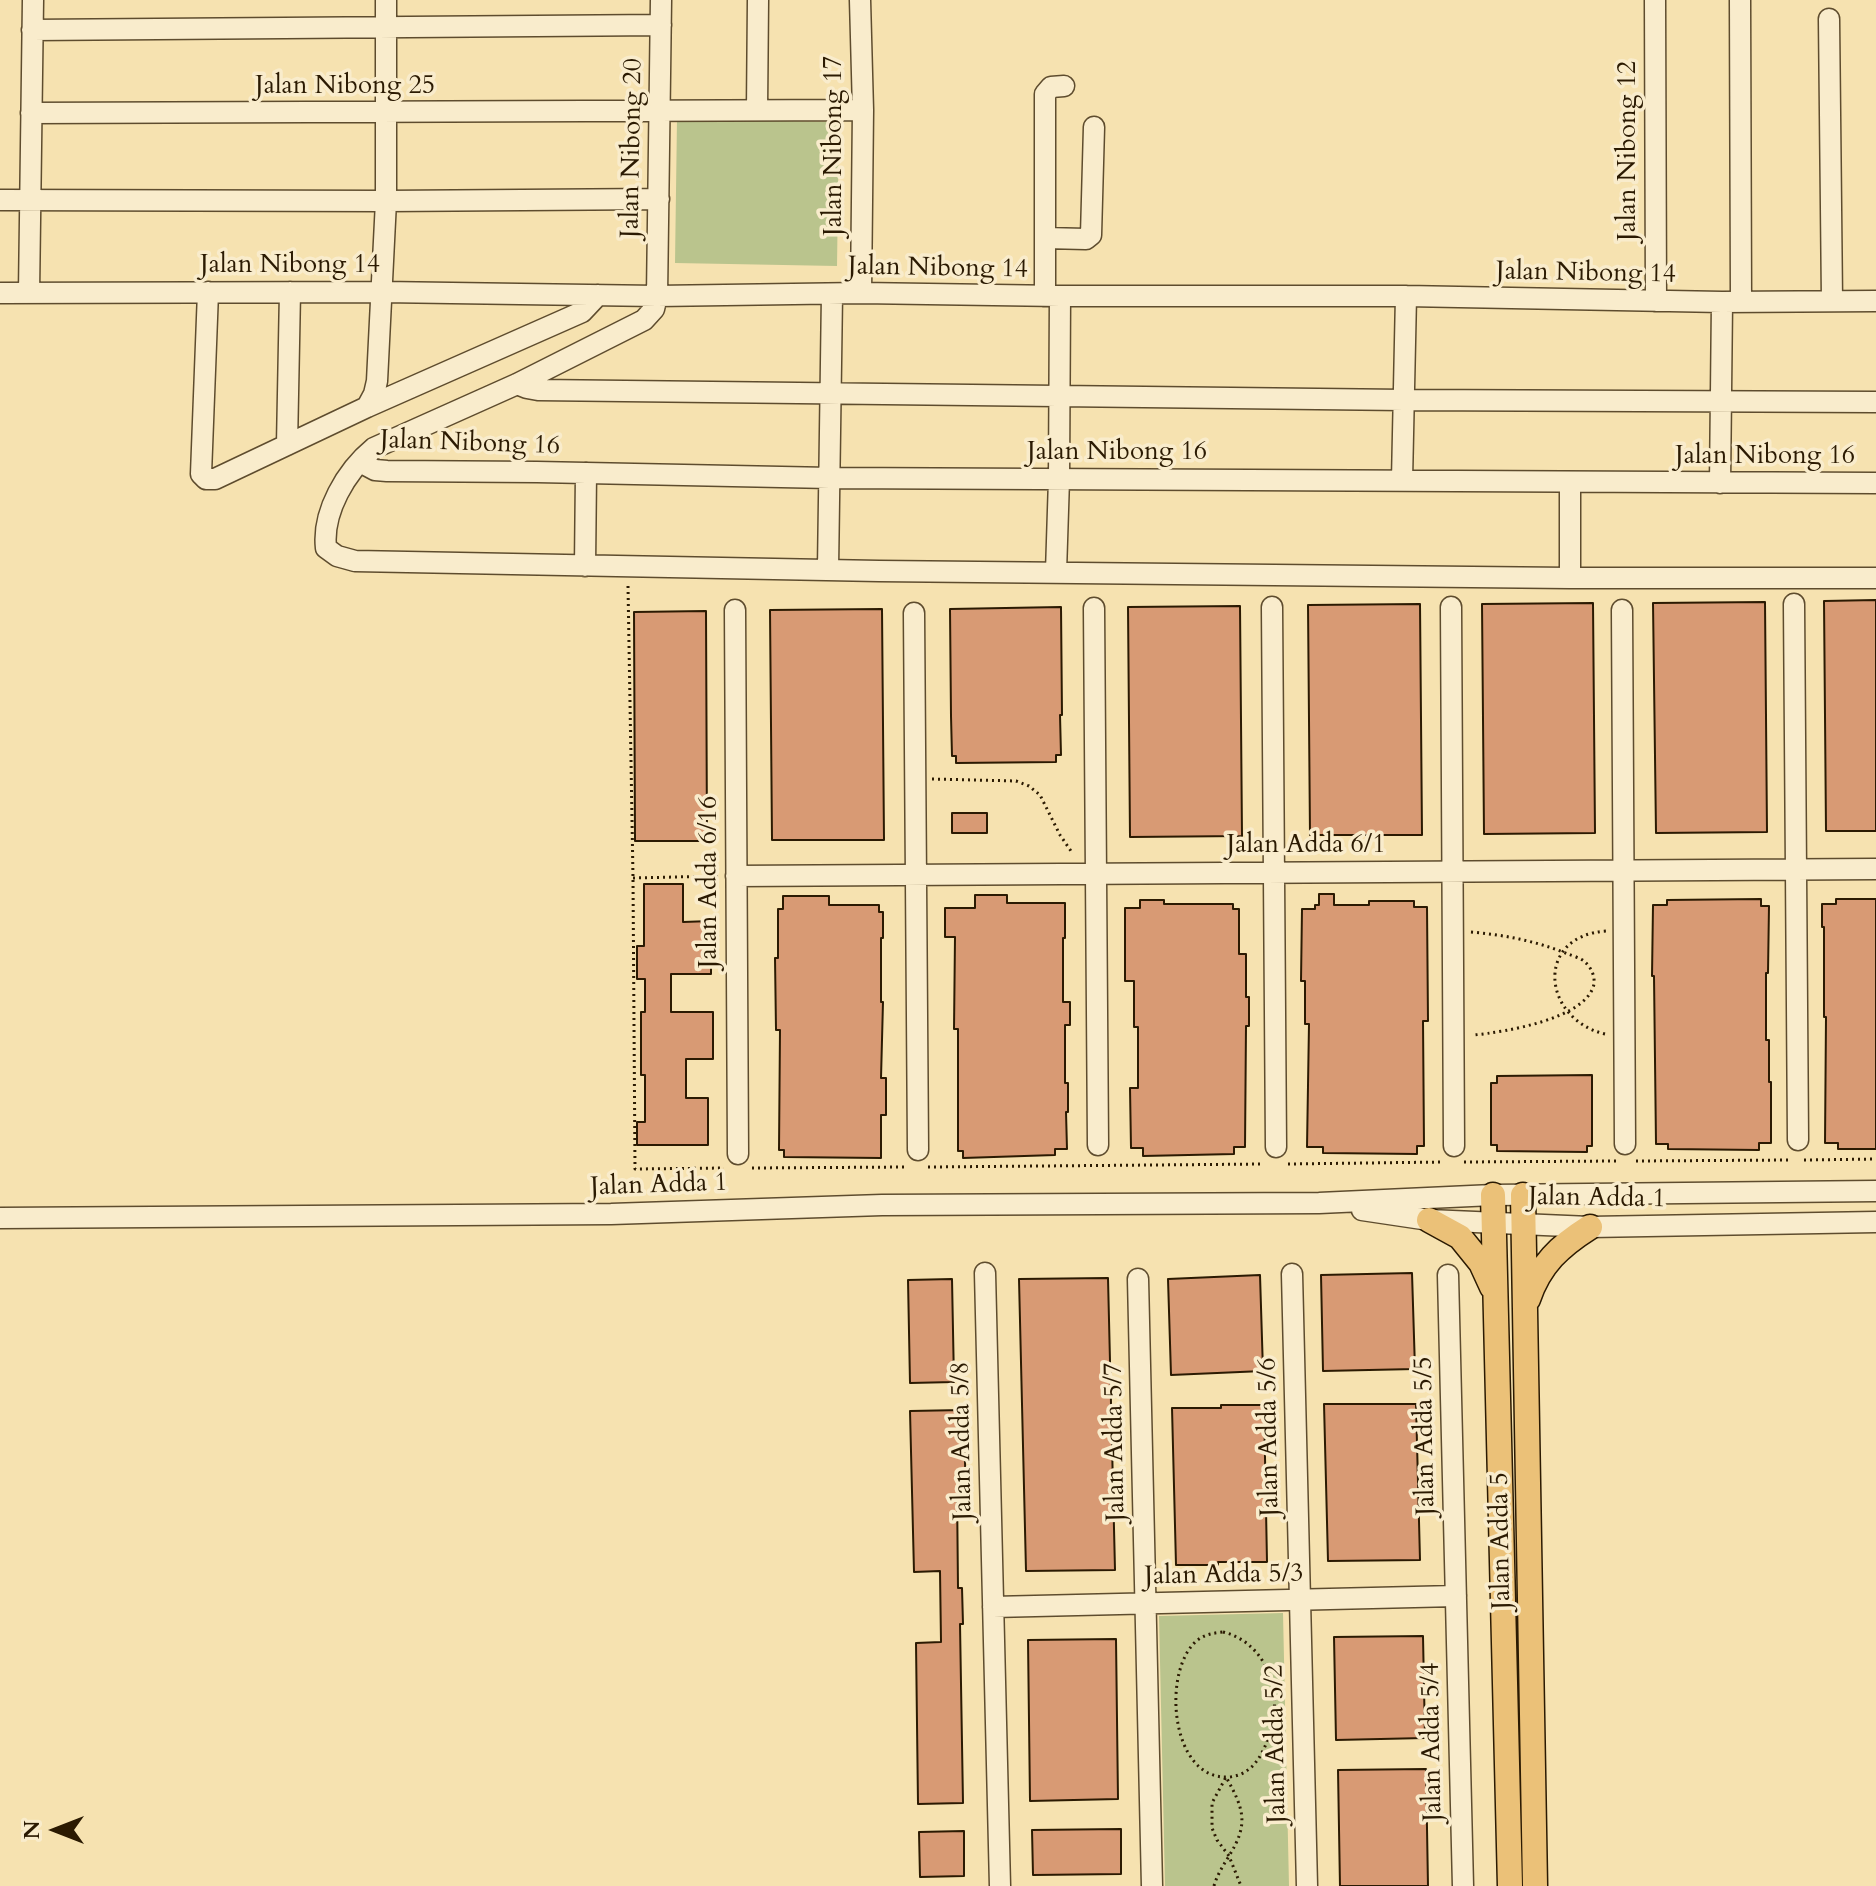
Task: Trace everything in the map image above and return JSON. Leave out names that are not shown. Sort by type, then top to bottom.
[{"type":"main road","name":"Jalan Adda 5","points":[[1493,1195],[1510,1886]]},
{"type":"main road","name":"Jalan Adda 5","points":[[1523,1195],[1535,1886]]},
{"type":"main road","points":[[1429,1220],[1460,1237],[1481,1263],[1496,1296]]},
{"type":"main road","points":[[1526,1306],[1533,1285],[1548,1261],[1565,1243],[1590,1227]]},
{"type":"street","points":[[29,293],[33,0]]},
{"type":"street","points":[[367,407],[377,381],[383,292],[386,0]]},
{"type":"street","name":"Jalan Nibong 20","points":[[657,296],[661,0]]},
{"type":"street","points":[[757,110],[758,0]]},
{"type":"street","name":"Jalan Nibong 17","points":[[860,0],[863,110],[861,293]]},
{"type":"street","name":"Jalan Nibong 12","points":[[1655,0],[1656,301]]},
{"type":"street","points":[[1720,483],[1720,400],[1731,302],[1740,0]]},
{"type":"street","points":[[1829,19],[1832,301]]},
{"type":"street","points":[[32,30],[661,25]]},
{"type":"street","points":[[1056,572],[1060,396],[1053,296],[1045,238],[1045,94],[1051,87],[1064,86]]},
{"type":"street","name":"Jalan Nibong 25","points":[[31,113],[863,110]]},
{"type":"street","points":[[1045,238],[1086,239],[1091,235],[1094,127]]},
{"type":"street","points":[[0,200],[659,199]]},
{"type":"street","points":[[208,292],[201,474],[206,479],[215,479],[367,407],[582,312],[598,295]]},
{"type":"street","points":[[287,445],[290,292]]},
{"type":"street","name":"Jalan Nibong 14","points":[[0,293],[383,292],[657,296],[861,293],[1876,301]]},
{"type":"street","points":[[828,569],[832,294]]},
{"type":"street","points":[[657,296],[654,309],[644,320],[517,384],[374,448],[337,494],[327,515],[324,534],[326,548],[337,556],[355,561],[585,566],[1570,578],[1876,578]]},
{"type":"street","points":[[1402,480],[1406,296]]},
{"type":"street","points":[[517,384],[538,390],[831,394],[1876,402]]},
{"type":"street","name":"Jalan Nibong 16","points":[[360,462],[375,470],[387,471],[830,478],[1876,483]]},
{"type":"street","points":[[585,566],[586,473]]},
{"type":"street","points":[[1570,482],[1570,578]]},
{"type":"street","points":[[1794,604],[1798,1140]]},
{"type":"street","points":[[1272,607],[1275,1155]]},
{"type":"street","points":[[1451,607],[1456,1157]]},
{"type":"street","points":[[1094,608],[1091,874],[1098,1145]]},
{"type":"street","name":"Jalan Adda 6/16","points":[[735,610],[742,1163]]},
{"type":"street","points":[[1622,610],[1625,1144]]},
{"type":"street","points":[[914,613],[918,1150]]},
{"type":"street","name":"Jalan Adda 6/1","points":[[736,876],[1876,869]]},
{"type":"street","name":"Jalan Adda 1","points":[[0,1218],[611,1214],[898,1205],[1319,1203],[1493,1195],[1876,1191]]},
{"type":"street","name":"Jalan Adda 1","points":[[1319,1203],[1429,1220],[1494,1224],[1590,1227],[1876,1222]]},
{"type":"street","name":"Jalan Adda 5/8","points":[[985,1273],[1000,1886]]},
{"type":"street","name":"Jalan Adda 5/6","points":[[1292,1274],[1300,1600]]},
{"type":"street","name":"Jalan Adda 5/5","points":[[1448,1275],[1456,1596]]},
{"type":"street","name":"Jalan Adda 5/7","points":[[1138,1279],[1146,1604]]},
{"type":"street","name":"Jalan Adda 5/3","points":[[993,1607],[1456,1596]]},
{"type":"street","name":"Jalan Adda 5/4","points":[[1456,1596],[1463,1886]]},
{"type":"street","name":"Jalan Adda 5/2","points":[[1300,1600],[1307,1886]]},
{"type":"street","points":[[1146,1604],[1152,1886]]},
{"type":"path","points":[[628,579],[635,1169],[742,1163],[1275,1155]]},
{"type":"path","points":[[916,779],[1016,781],[1029,786],[1040,795],[1060,835],[1091,874]]},
{"type":"path","points":[[633,878],[736,876]]},
{"type":"path","points":[[1453,932],[1495,934],[1532,941],[1584,961],[1594,975],[1593,987],[1585,1001],[1568,1012],[1525,1027],[1454,1037]]},
{"type":"path","points":[[1624,932],[1594,932],[1576,939],[1554,966],[1558,999],[1578,1023],[1624,1038]]},
{"type":"path","points":[[1289,1164],[1456,1157],[1876,1159]]},
{"type":"path","points":[[1223,1632],[1234,1635],[1259,1653],[1273,1685],[1275,1705],[1265,1748],[1253,1767],[1243,1774],[1226,1777],[1206,1772],[1195,1763],[1180,1737],[1176,1718],[1177,1681],[1191,1647],[1200,1638],[1223,1632]]},
{"type":"path","points":[[1214,1886],[1242,1827],[1242,1813],[1226,1777]]},
{"type":"path","points":[[1226,1777],[1212,1803],[1212,1828],[1229,1856],[1241,1886]]},
{"type":"green space","points":[[677,119],[839,122],[837,266],[675,263]]},
{"type":"green space","points":[[1283,1613],[1289,1886],[1165,1886],[1159,1616]]},
{"type":"building","points":[[1876,600],[1876,831],[1826,831],[1824,601]]},
{"type":"building","points":[[1765,602],[1767,832],[1656,833],[1653,603]]},
{"type":"building","points":[[1593,603],[1595,833],[1484,834],[1482,604]]},
{"type":"building","points":[[1420,604],[1422,835],[1310,835],[1308,605]]},
{"type":"building","points":[[1240,606],[1242,836],[1130,837],[1128,607]]},
{"type":"building","points":[[1061,607],[1061,755],[1056,755],[1056,762],[956,763],[956,756],[952,756],[950,609]]},
{"type":"building","points":[[882,609],[884,840],[772,840],[770,610]]},
{"type":"building","points":[[706,611],[707,841],[635,841],[634,612]]},
{"type":"building","points":[[952,813],[987,813],[987,833],[952,833]]},
{"type":"building","points":[[644,884],[683,884],[683,922],[711,921],[711,974],[671,974],[671,1012],[713,1012],[713,1059],[686,1059],[686,1098],[708,1098],[708,1145],[637,1145],[637,1122],[645,1122],[641,1012],[645,1012],[645,979],[637,979],[637,946],[644,946]]},
{"type":"building","points":[[1319,894],[1334,894],[1334,905],[1414,901],[1414,907],[1427,907],[1428,1021],[1423,1021],[1424,1146],[1417,1146],[1417,1154],[1323,1153],[1323,1147],[1307,1147],[1309,1024],[1305,1024],[1305,981],[1301,981],[1302,909],[1315,909],[1315,905],[1319,905]]},
{"type":"building","points":[[975,895],[1007,895],[1007,903],[1065,903],[1063,1002],[1070,1002],[1070,1025],[1065,1025],[1067,1149],[1055,1149],[1055,1155],[963,1158],[963,1151],[958,1151],[955,937],[945,937],[945,908],[975,908]]},
{"type":"building","points":[[783,896],[829,896],[829,905],[879,905],[879,912],[883,912],[881,1078],[886,1078],[886,1115],[881,1115],[881,1158],[784,1157],[784,1150],[779,1150],[780,1030],[776,1030],[775,958],[778,958],[778,909],[783,909]]},
{"type":"building","points":[[1761,899],[1761,906],[1769,906],[1766,1040],[1769,1040],[1771,1143],[1759,1143],[1759,1150],[1668,1149],[1668,1144],[1656,1144],[1653,905],[1667,905],[1667,900]]},
{"type":"building","points":[[1836,899],[1876,899],[1876,1149],[1838,1149],[1838,1143],[1825,1143],[1826,1017],[1822,904],[1836,904]]},
{"type":"building","points":[[1140,900],[1164,900],[1164,904],[1233,904],[1233,909],[1239,909],[1239,954],[1246,954],[1249,1026],[1246,1026],[1245,1147],[1234,1147],[1234,1154],[1143,1156],[1143,1148],[1131,1148],[1130,1088],[1138,1088],[1138,1027],[1134,1027],[1134,981],[1125,981],[1125,908],[1140,908]]},
{"type":"building","points":[[1592,1075],[1592,1146],[1587,1146],[1587,1152],[1497,1151],[1497,1145],[1491,1145],[1491,1083],[1497,1083],[1497,1076]]},
{"type":"building","points":[[1412,1273],[1415,1369],[1323,1371],[1321,1275]]},
{"type":"building","points":[[1260,1275],[1263,1371],[1171,1375],[1168,1279]]},
{"type":"building","points":[[1108,1278],[1115,1570],[1026,1571],[1019,1279]]},
{"type":"building","points":[[952,1279],[954,1382],[910,1383],[908,1280]]},
{"type":"building","points":[[1324,1404],[1416,1404],[1420,1560],[1328,1561]]},
{"type":"building","points":[[1221,1405],[1264,1405],[1267,1562],[1176,1565],[1172,1408],[1221,1408]]},
{"type":"building","points":[[963,1410],[966,1489],[957,1489],[958,1588],[962,1588],[963,1624],[960,1624],[963,1803],[918,1804],[916,1643],[941,1642],[940,1571],[914,1572],[910,1411]]},
{"type":"building","points":[[1423,1636],[1425,1738],[1336,1740],[1334,1637]]},
{"type":"building","points":[[1116,1639],[1118,1799],[1030,1801],[1028,1640]]},
{"type":"building","points":[[1426,1769],[1428,1886],[1340,1886],[1338,1770]]},
{"type":"building","points":[[1121,1829],[1121,1874],[1033,1875],[1032,1830]]},
{"type":"building","points":[[964,1831],[964,1876],[920,1877],[919,1832]]}]
